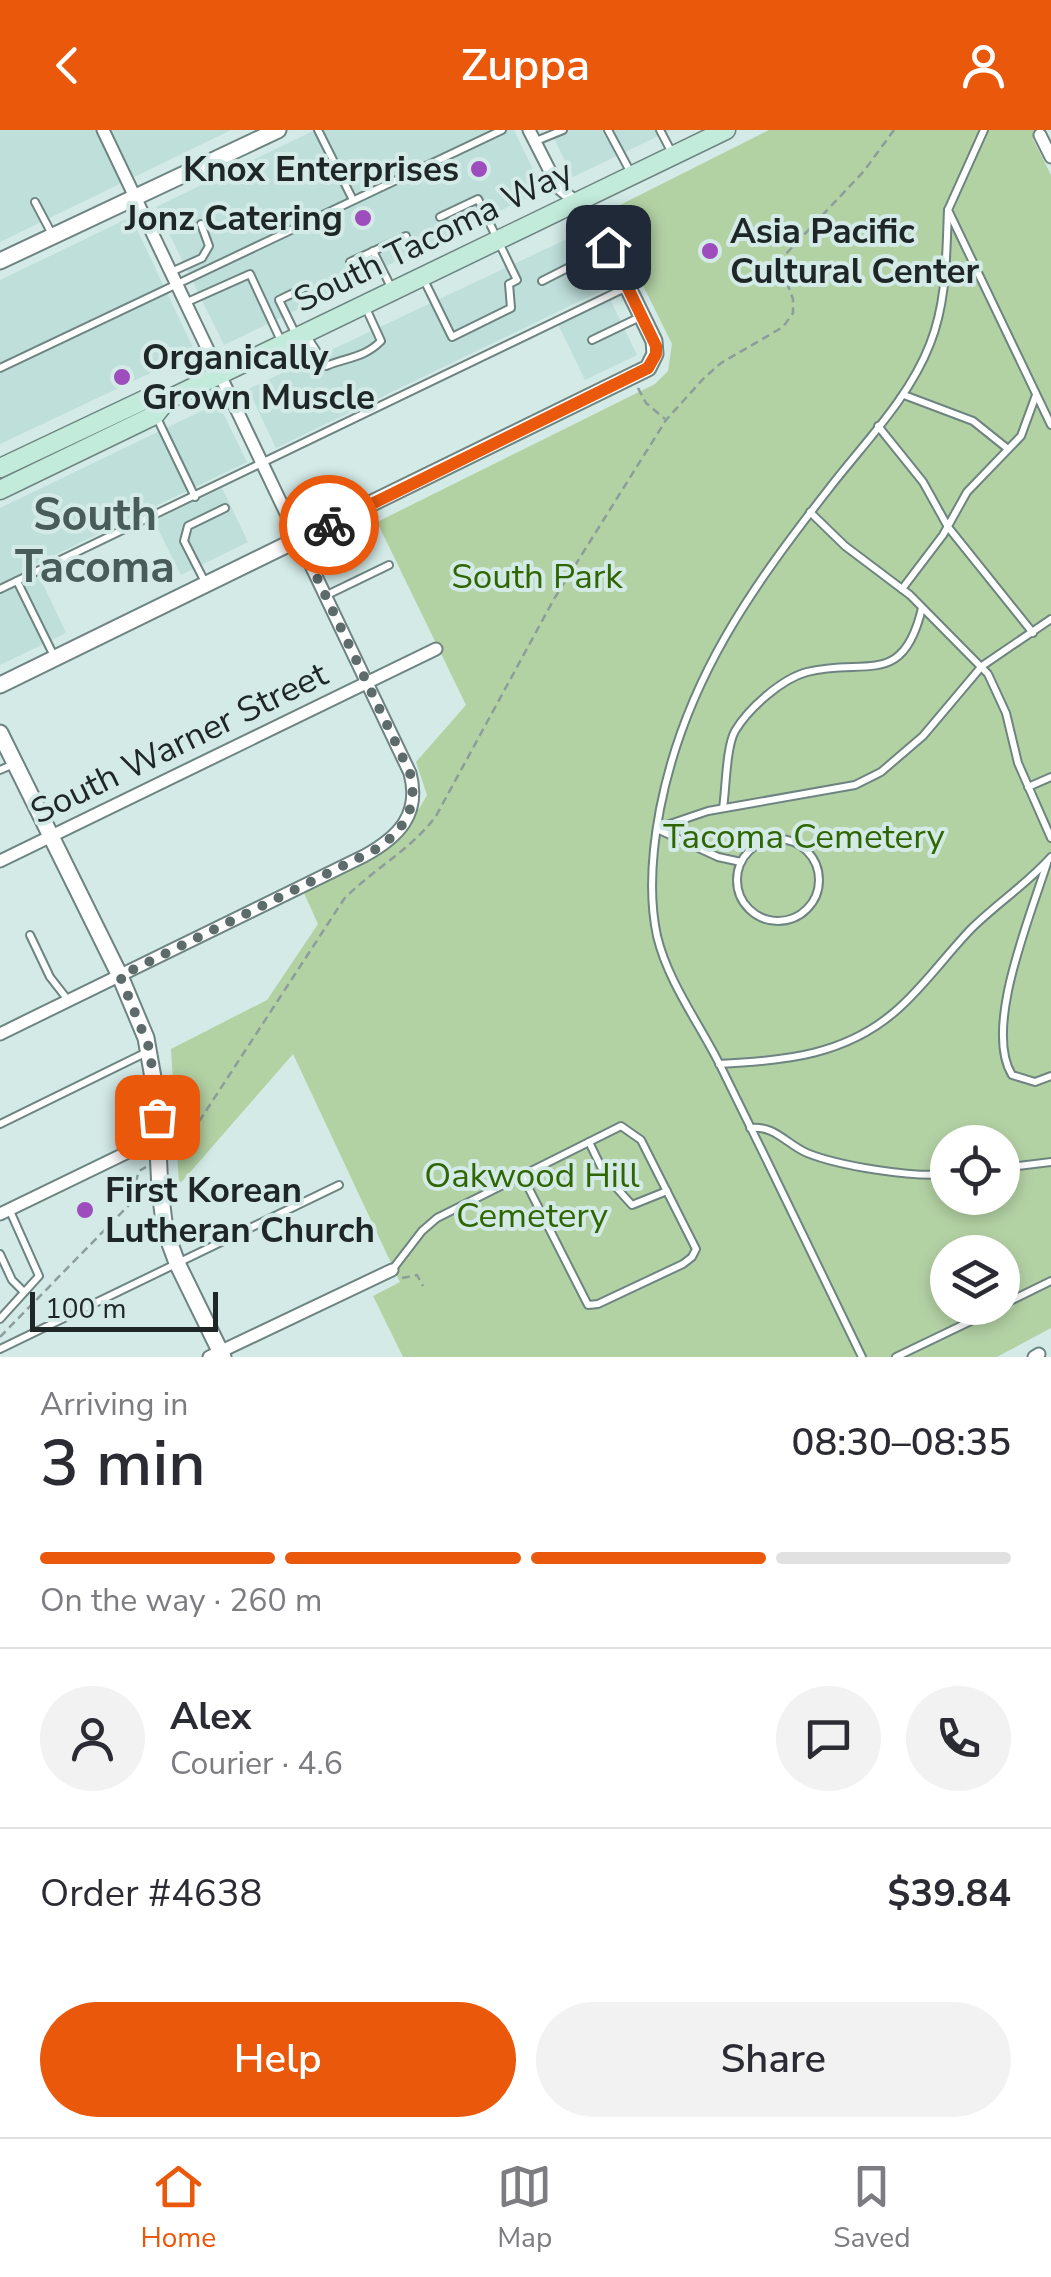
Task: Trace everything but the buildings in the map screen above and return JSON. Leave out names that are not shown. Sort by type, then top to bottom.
[{"type":"main road","name":"South Tacoma Way","points":[[0,490],[219,376],[726,130]]},
{"type":"main road","name":"South Tacoma Way","points":[[0,468],[144,400],[161,408]]},
{"type":"street","points":[[0,1034],[382,845],[398,831],[414,804],[410,773],[102,130]]},
{"type":"street","points":[[0,261],[278,130]]},
{"type":"street","points":[[1045,132],[1051,157]]},
{"type":"street","points":[[0,685],[651,365],[656,346],[593,216],[558,187],[532,136]]},
{"type":"street","name":"South Warner Street","points":[[0,861],[436,650]]},
{"type":"street","points":[[0,733],[8,767],[51,836],[120,976],[150,1050],[166,1230],[217,1355],[394,1274]]},
{"type":"street","points":[[5,1212],[157,1138]]},
{"type":"lane","points":[[318,130],[353,200]]},
{"type":"lane","points":[[0,368],[172,278],[502,130]]},
{"type":"lane","points":[[532,136],[563,130]]},
{"type":"lane","points":[[608,130],[632,176]]},
{"type":"lane","points":[[660,130],[673,156]]},
{"type":"lane","points":[[862,1357],[719,1064],[666,965],[657,935],[651,886],[656,828],[679,732],[723,637],[810,512],[904,395],[929,346],[940,312],[948,210],[984,130]]},
{"type":"lane","points":[[422,278],[452,337],[511,308],[509,284],[516,280],[478,199],[440,217]]},
{"type":"lane","points":[[35,202],[54,236]]},
{"type":"lane","points":[[948,210],[1051,425]]},
{"type":"lane","points":[[172,278],[202,258],[209,246],[201,224]]},
{"type":"lane","points":[[350,262],[406,236]]},
{"type":"lane","points":[[542,281],[608,247]]},
{"type":"lane","points":[[374,251],[393,292]]},
{"type":"lane","points":[[184,303],[250,274],[295,339],[326,366],[367,354],[381,341],[365,305]]},
{"type":"lane","points":[[295,339],[279,300],[306,287]]},
{"type":"lane","points":[[0,589],[627,287]]},
{"type":"lane","points":[[592,340],[641,316]]},
{"type":"lane","points":[[902,589],[948,527],[967,492],[1021,436],[1036,394]]},
{"type":"lane","points":[[904,395],[973,420],[1009,449]]},
{"type":"lane","points":[[161,408],[195,497]]},
{"type":"lane","points":[[878,426],[923,482],[948,527],[1032,634]]},
{"type":"lane","points":[[206,586],[184,541],[188,526],[225,508]]},
{"type":"lane","points":[[810,512],[844,546],[902,589],[982,666],[998,691],[1028,788],[1051,838]]},
{"type":"lane","points":[[326,596],[389,565]]},
{"type":"lane","points":[[17,581],[55,658]]},
{"type":"lane","points":[[723,808],[733,734],[753,709],[806,672],[874,667],[887,662],[907,649],[922,607]]},
{"type":"lane","points":[[656,828],[723,808],[856,784],[881,772],[923,736],[982,666],[1051,619]]},
{"type":"lane","points":[[1028,788],[1051,776]]},
{"type":"lane","points":[[656,828],[718,857],[741,862]]},
{"type":"lane","points":[[769,840],[796,844],[810,855],[818,872],[814,898],[795,917],[778,921],[760,916],[741,897],[737,880],[741,862],[753,848],[769,840]]},
{"type":"lane","points":[[719,1064],[784,1062],[859,1038],[898,1009],[973,928],[1049,859]]},
{"type":"lane","points":[[1049,859],[1002,1011],[1004,1062],[1012,1075],[1034,1082],[1051,1076]]},
{"type":"lane","points":[[30,935],[50,977],[69,1001]]},
{"type":"lane","points":[[0,1124],[150,1050]]},
{"type":"lane","points":[[394,1274],[422,1231],[437,1218],[622,1126],[641,1140],[696,1248],[692,1257],[598,1304],[588,1305],[522,1176]]},
{"type":"lane","points":[[750,1128],[761,1126],[778,1133],[806,1153],[906,1174],[930,1174]]},
{"type":"lane","points":[[588,1142],[605,1174],[632,1205],[667,1191]]},
{"type":"lane","points":[[1020,1166],[1051,1162]]},
{"type":"lane","points":[[0,1349],[339,1185]]},
{"type":"lane","points":[[0,1319],[39,1272],[5,1212]]},
{"type":"lane","points":[[0,1254],[12,1280],[24,1292]]},
{"type":"lane","points":[[1020,1297],[1051,1282]]},
{"type":"lane","points":[[896,1357],[961,1325]]},
{"type":"path","points":[[173,1151],[188,1140],[344,900],[360,882],[423,834],[436,816],[554,599],[666,420],[712,370],[782,327],[792,314],[793,299],[782,270],[790,245],[864,171],[894,130]]},
{"type":"path","points":[[759,278],[783,260]]},
{"type":"path","points":[[632,377],[646,403],[666,420]]},
{"type":"path","points":[[0,1337],[129,1205],[139,1171],[143,1169]]},
{"type":"path","points":[[394,1274],[417,1276],[423,1286]]},
{"type":"shaded area","points":[[0,130],[231,130],[0,242]]},
{"type":"shaded area","points":[[315,130],[514,130],[543,190],[224,345],[156,207]]},
{"type":"shaded area","points":[[550,130],[671,130],[573,177]]},
{"type":"shaded area","points":[[131,217],[195,352],[0,444],[0,280]]},
{"type":"shaded area","points":[[582,232],[609,287],[276,448],[248,389]]},
{"type":"shaded area","points":[[610,299],[637,355],[585,380],[558,324]]},
{"type":"shaded area","points":[[218,403],[247,462],[34,565],[66,633],[0,665],[0,508]]},
{"type":"shaded area","points":[[222,488],[248,542],[181,575],[154,521]]},
{"type":"green space","points":[[769,130],[1040,130],[1033,139],[1051,175],[1051,1328],[997,1357],[403,1357],[373,1296],[400,1282],[293,1054],[179,1185],[171,1049],[267,1000],[318,924],[304,893],[375,856],[402,832],[427,795],[416,762],[466,705],[377,522],[655,384],[668,371],[672,344],[614,227],[614,208]]},
{"type":"way so far","points":[[157,1117],[150,1050],[120,976],[373,851],[398,831],[414,804],[410,773],[299,540],[329,525]]},
{"type":"place","name":"Knox Enterprises","points":[[479,169]]},
{"type":"place","name":"Jonz Catering","points":[[363,218]]},
{"type":"place","name":"Asia Pacific Cultural Center","points":[[710,251]]},
{"type":"place","name":"Organically Grown Muscle","points":[[122,377]]},
{"type":"place","name":"First Korean Lutheran Church","points":[[85,1210]]},
{"type":"district","name":"South Tacoma","points":[[95,541]]},
{"type":"route","points":[[329,525],[648,368],[656,346],[608,247]]},
{"type":"park label","name":"South Park","points":[[537,576]]},
{"type":"park label","name":"Tacoma Cemetery","points":[[804,836]]},
{"type":"park label","name":"Oakwood Hill Cemetery","points":[[532,1195]]}]
